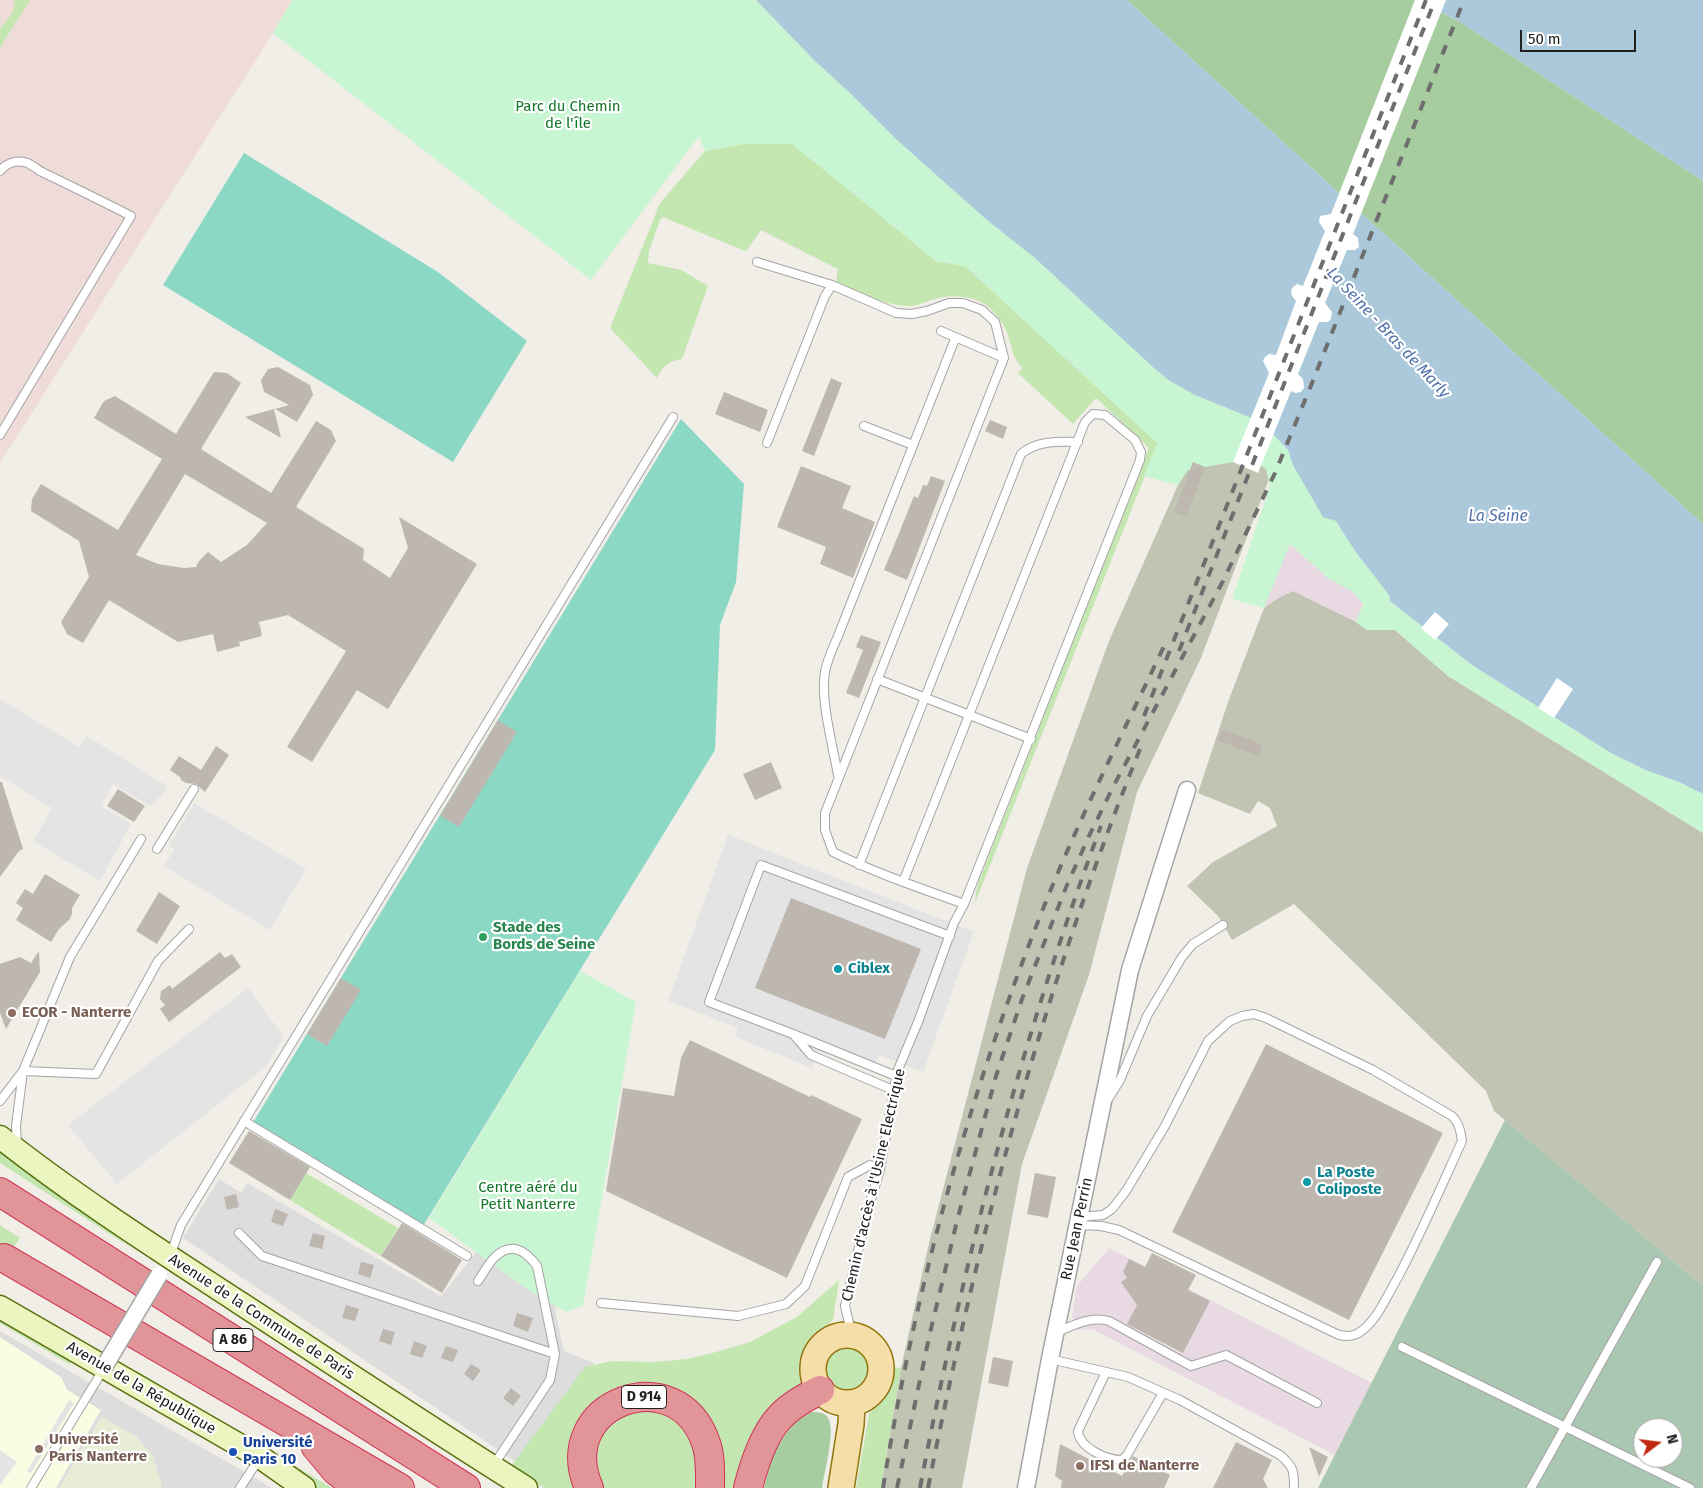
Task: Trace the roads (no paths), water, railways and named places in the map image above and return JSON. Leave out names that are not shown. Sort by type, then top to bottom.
[{"type":"highway","name":"A 86","points":[[0,1192],[466,1488]]},
{"type":"highway","points":[[4,1258],[400,1488]]},
{"type":"highway","points":[[748,1488],[751,1473],[761,1449],[780,1416],[806,1397],[820,1390]]},
{"type":"highway","name":"D 914","points":[[589,1488],[584,1472],[584,1444],[595,1420],[606,1409],[618,1402],[644,1397],[668,1402],[691,1416],[706,1443],[710,1465],[710,1488]]},
{"type":"highway","points":[[304,1432],[336,1471],[359,1488]]},
{"type":"main road","name":"Avenue de la Commune de Paris","points":[[8,1144],[170,1257],[526,1488]]},
{"type":"main road","name":"Avenue de la République","points":[[0,1307],[260,1457],[304,1488]]},
{"type":"main road","points":[[840,1336],[852,1336],[863,1340],[872,1347],[879,1357],[881,1369],[879,1381],[872,1392],[863,1399],[852,1403],[843,1403],[826,1397],[814,1380],[813,1369],[815,1357],[830,1340],[840,1336]]},
{"type":"main road","points":[[841,1488],[851,1424],[852,1403]]},
{"type":"street","name":"Rue Jean Perrin","points":[[1026,1488],[1055,1333],[1130,970],[1187,790]]},
{"type":"street","points":[[104,1367],[170,1257]]},
{"type":"lane","points":[[0,171],[17,161],[26,162],[42,172],[66,182],[131,216],[0,435]]},
{"type":"lane","points":[[757,262],[832,285],[896,313],[912,314],[949,303],[963,303],[982,310],[995,322],[1004,358],[825,813],[825,830],[833,852],[859,865],[964,904]]},
{"type":"lane","points":[[768,442],[825,296],[832,285]]},
{"type":"lane","points":[[941,331],[1004,358]]},
{"type":"lane","points":[[838,777],[824,686],[828,660],[955,338]]},
{"type":"lane","name":"Chemin d'accès à l'Usine Electrique","points":[[852,1336],[845,1306],[868,1209],[880,1170],[896,1076],[954,924],[964,904],[1031,739],[1140,460],[1141,452],[1135,440],[1105,415],[1093,414],[1085,422],[1078,442]]},
{"type":"lane","points":[[170,1257],[180,1226],[672,417]]},
{"type":"lane","points":[[864,426],[913,445]]},
{"type":"lane","points":[[859,865],[1021,454],[1029,447],[1039,444],[1078,442],[903,882]]},
{"type":"lane","points":[[877,679],[1031,739]]},
{"type":"lane","points":[[157,849],[194,789]]},
{"type":"lane","points":[[0,1101],[23,1071],[70,957],[141,839]]},
{"type":"lane","points":[[896,1076],[709,1002],[761,865],[950,936]]},
{"type":"lane","points":[[1102,1109],[1120,1080],[1147,1016],[1182,957],[1193,944],[1223,925]]},
{"type":"lane","points":[[23,1071],[96,1074],[158,961],[189,930]]},
{"type":"lane","points":[[1254,1014],[1266,1018],[1373,1070],[1452,1116],[1456,1119],[1460,1129],[1462,1141],[1414,1247],[1379,1312],[1363,1330],[1354,1335],[1339,1335],[1119,1230],[1079,1220],[1102,1215],[1112,1209],[1126,1191],[1165,1126],[1208,1041],[1230,1021],[1242,1016],[1254,1014]]},
{"type":"lane","points":[[793,1034],[811,1055],[893,1090]]},
{"type":"lane","points":[[8,1144],[16,1126],[23,1071]]},
{"type":"lane","points":[[244,1122],[467,1256]]},
{"type":"lane","points":[[601,1304],[738,1316],[786,1304],[805,1286],[848,1177],[870,1165],[880,1170]]},
{"type":"lane","points":[[239,1233],[262,1256],[555,1354]]},
{"type":"lane","points":[[478,1281],[494,1258],[508,1250],[520,1249],[529,1254],[537,1266],[555,1354],[550,1380],[493,1467]]},
{"type":"lane","points":[[1532,1488],[1657,1262]]},
{"type":"lane","points":[[1055,1333],[1091,1319],[1099,1318],[1109,1321],[1191,1366],[1226,1355],[1316,1403]]},
{"type":"lane","points":[[1402,1347],[1690,1488]]},
{"type":"lane","points":[[1050,1359],[1128,1377],[1180,1400],[1280,1455],[1292,1465],[1294,1488]]},
{"type":"lane","points":[[31,1488],[104,1367]]},
{"type":"lane","points":[[1106,1372],[1078,1431],[1078,1438],[1085,1445],[1112,1460],[1122,1460],[1127,1455],[1163,1393]]},
{"type":"lane","points":[[240,1488],[260,1457]]},
{"type":"water","name":"La Seine","points":[[756,0],[1127,0],[1703,524],[1703,794],[1611,753],[1472,665],[1390,601],[1389,595],[1355,551],[1336,521],[1323,517],[1293,465],[1288,450],[1272,433],[1254,419],[1195,395],[1170,381],[1155,369],[1035,258],[987,220],[896,139],[814,60]]},
{"type":"water","points":[[1418,0],[1703,0],[1703,181],[1460,22]]},
{"type":"railway","points":[[1144,716],[1426,0]]},
{"type":"railway","points":[[1179,651],[1435,0]]},
{"type":"railway","points":[[897,1488],[930,1333],[958,1217],[996,1076],[1022,999],[1067,885],[1089,836],[1113,787],[1223,581],[1275,473],[1464,0]]},
{"type":"railway","points":[[883,1488],[910,1343],[927,1271],[966,1128],[989,1058],[1013,988],[1068,848],[1167,640]]},
{"type":"railway","points":[[928,1488],[969,1300],[1017,1113],[1073,929],[1140,749]]},
{"type":"railway","points":[[920,1488],[955,1320],[997,1153],[1045,988],[1101,826]]},
{"type":"place","name":"Stade des Bords de Seine","points":[[483,937]]},
{"type":"place","name":"Ciblex","points":[[838,969]]},
{"type":"place","name":"ECOR - Nanterre","points":[[12,1013]]},
{"type":"place","name":"La Poste Coliposte","points":[[1307,1182]]},
{"type":"place","name":"Université Paris Nanterre","points":[[39,1449]]},
{"type":"place","name":"Université Paris 10","points":[[233,1452]]},
{"type":"place","name":"IFSI de Nanterre","points":[[1080,1466]]},
{"type":"park label","name":"Parc du Chemin de l'île","points":[[568,116]]},
{"type":"park label","name":"Centre aéré du Petit Nanterre","points":[[528,1196]]},
{"type":"water label","name":"La Seine - Bras de Marly","points":[[1388,333]]}]
